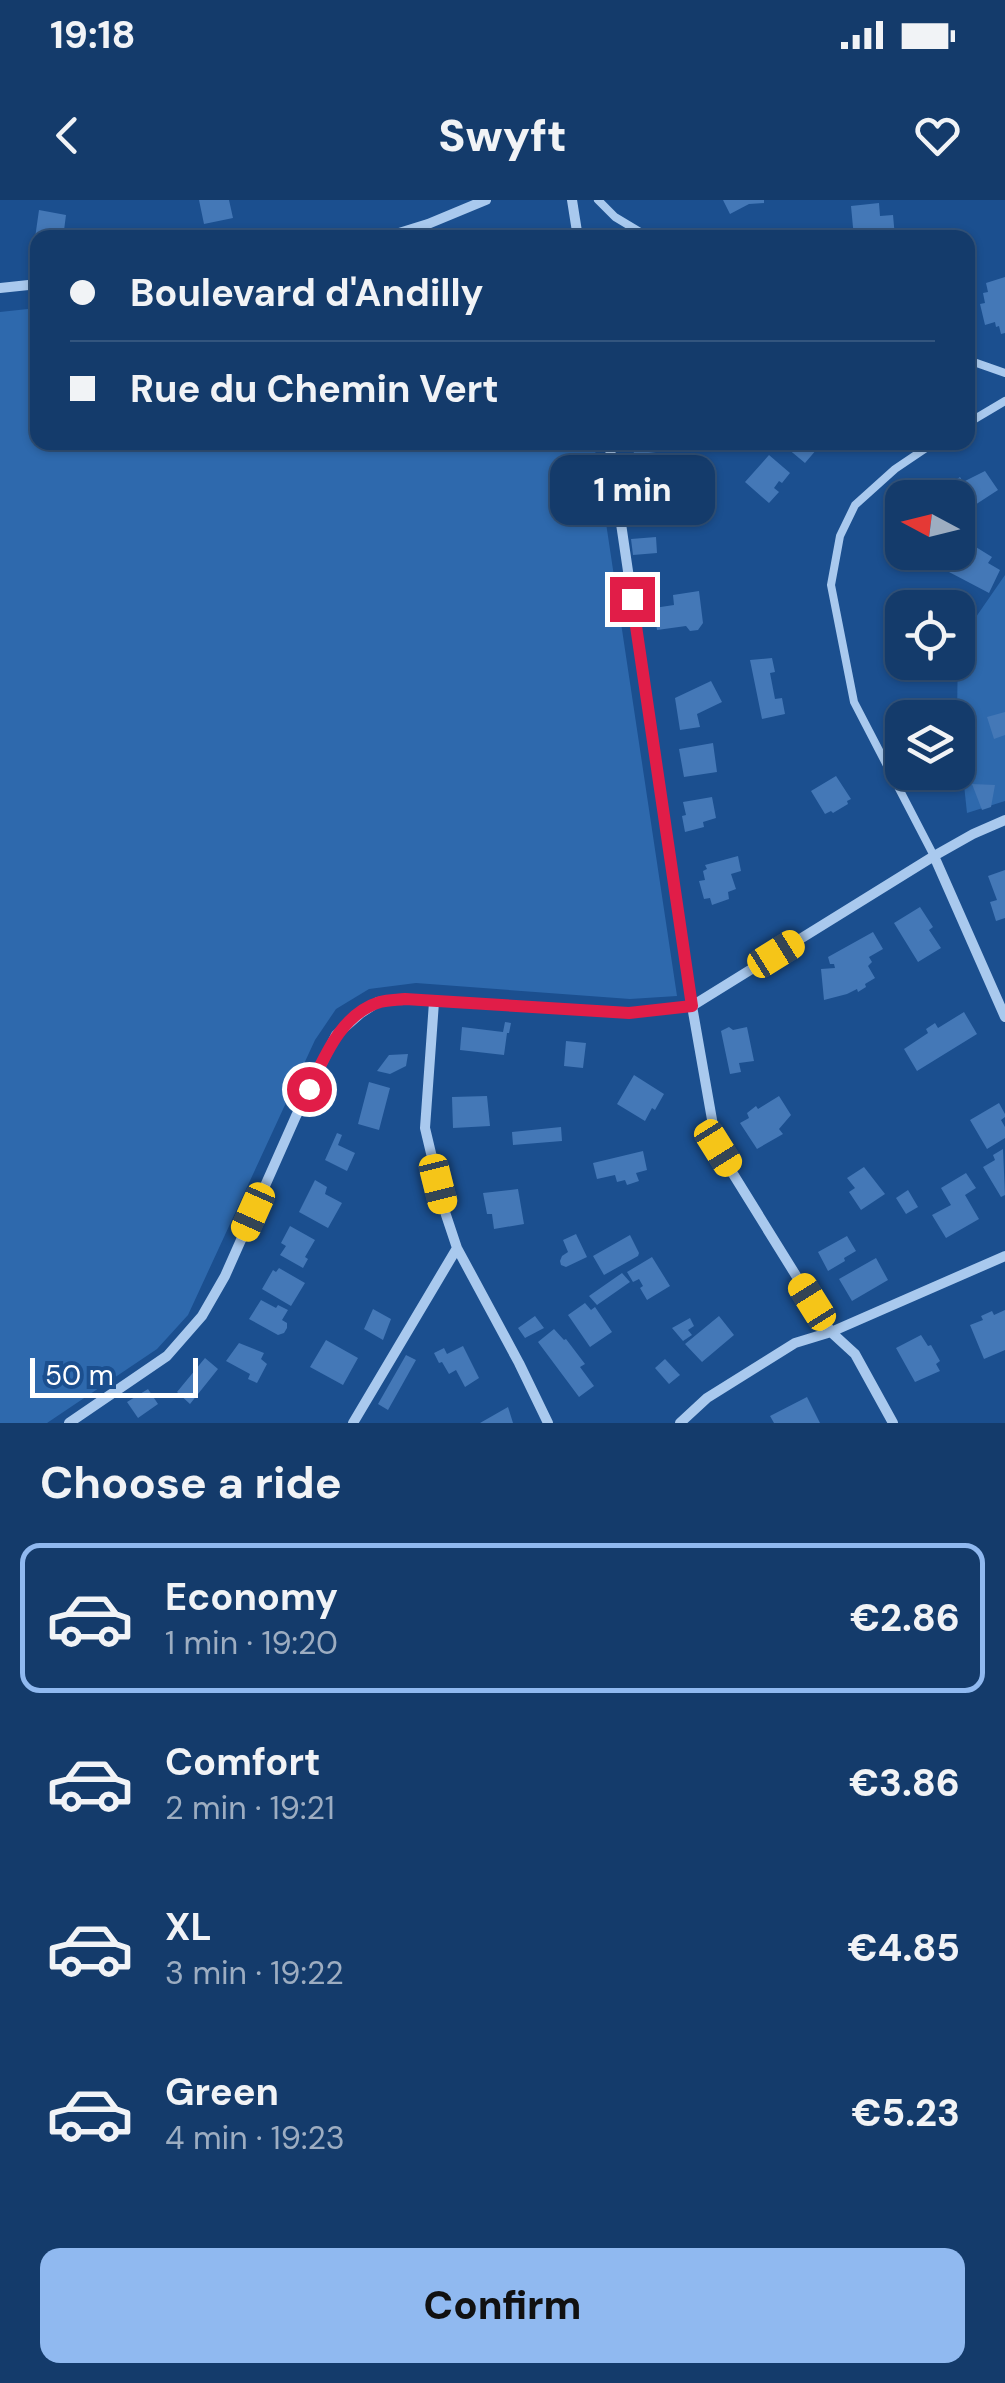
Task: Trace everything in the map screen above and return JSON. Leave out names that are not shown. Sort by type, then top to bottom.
[{"type":"street","points":[[408,230],[428,224],[460,204],[486,200]]},
{"type":"street","points":[[572,200],[577,230]]},
{"type":"street","points":[[0,288],[30,285]]},
{"type":"street","points":[[609,450],[692,1006],[718,1148],[832,1332],[854,1354],[893,1423]]},
{"type":"street","points":[[69,1423],[166,1356],[202,1316],[225,1276],[336,1035],[378,1002],[405,999],[629,1013],[692,1006],[934,856],[1005,820]]},
{"type":"street","points":[[934,856],[1005,1017]]},
{"type":"street","points":[[434,1002],[425,1128],[445,1212],[457,1248],[548,1423]]},
{"type":"street","points":[[353,1423],[457,1248]]},
{"type":"street","points":[[680,1423],[707,1398],[796,1343],[832,1332],[1005,1256]]},
{"type":"lane","points":[[598,200],[637,230]]},
{"type":"lane","points":[[975,362],[1005,373]]},
{"type":"lane","points":[[975,419],[1005,401]]},
{"type":"lane","points":[[923,450],[855,504],[840,536],[831,585],[854,702],[934,856]]},
{"type":"shaded area","points":[[30,309],[30,450],[595,450],[677,996],[630,999],[416,983],[369,989],[336,1009],[315,1040],[188,1315],[157,1349],[47,1423],[0,1423],[0,312]]},
{"type":"shaded area","points":[[1005,575],[1005,801],[967,813],[965,790],[975,790],[975,700],[957,700],[958,680],[975,680],[975,618]]},
{"type":"building","points":[[199,200],[229,200],[233,218],[204,224]]},
{"type":"building","points":[[723,200],[764,203],[749,204],[730,214]]},
{"type":"building","points":[[879,203],[880,216],[893,215],[894,230],[853,230],[851,206]]},
{"type":"building","points":[[39,210],[66,215],[64,230],[36,230]]},
{"type":"building","points":[[1005,277],[1005,333],[1001,334],[995,322],[985,325],[980,304],[985,303],[986,283]]},
{"type":"building","points":[[634,450],[656,450],[656,452],[634,455]]},
{"type":"building","points":[[789,450],[816,450],[805,463]]},
{"type":"building","points":[[769,455],[790,473],[774,488],[779,492],[769,503],[745,482]]},
{"type":"building","points":[[985,471],[998,490],[975,505],[975,480],[967,480]]},
{"type":"building","points":[[666,491],[670,525],[649,527],[648,516],[642,516],[640,493]]},
{"type":"building","points":[[656,537],[657,553],[633,555],[631,539]]},
{"type":"building","points":[[975,546],[992,557],[988,563],[1000,570],[989,593],[949,572],[975,570]]},
{"type":"building","points":[[699,591],[703,623],[698,630],[690,631],[686,626],[657,630],[654,608],[674,605],[673,595]]},
{"type":"building","points":[[772,658],[775,672],[770,673],[775,699],[782,698],[785,714],[762,719],[750,660]]},
{"type":"building","points":[[711,681],[722,702],[697,714],[700,727],[680,730],[675,698]]},
{"type":"building","points":[[1005,712],[1005,735],[994,739],[987,717]]},
{"type":"building","points":[[713,743],[717,772],[684,777],[679,749]]},
{"type":"building","points":[[836,776],[851,799],[833,813],[825,814],[811,791]]},
{"type":"building","points":[[975,784],[995,785],[991,807],[982,810]]},
{"type":"building","points":[[712,797],[716,818],[703,822],[704,827],[685,832],[683,802]]},
{"type":"building","points":[[738,856],[741,871],[731,874],[736,889],[728,892],[729,899],[712,905],[710,898],[704,899],[699,881],[705,880],[705,865]]},
{"type":"building","points":[[1005,870],[1005,918],[996,921],[990,902],[997,900],[988,876]]},
{"type":"building","points":[[920,907],[941,948],[918,962],[894,923]]},
{"type":"building","points":[[873,932],[883,949],[869,957],[872,962],[868,966],[875,978],[858,992],[857,989],[824,1000],[821,969],[835,968],[828,957]]},
{"type":"building","points":[[964,1012],[977,1034],[917,1071],[904,1049],[928,1033],[926,1029],[935,1023],[938,1028]]},
{"type":"building","points":[[505,1022],[511,1023],[504,1055],[460,1050],[462,1027],[503,1032]]},
{"type":"building","points":[[747,1027],[754,1061],[739,1063],[741,1072],[730,1074],[721,1031]]},
{"type":"building","points":[[566,1041],[586,1043],[583,1068],[564,1066]]},
{"type":"building","points":[[408,1054],[406,1066],[390,1074],[377,1071],[389,1055]]},
{"type":"building","points":[[634,1075],[664,1094],[645,1121],[617,1104]]},
{"type":"building","points":[[369,1082],[390,1088],[379,1130],[358,1124]]},
{"type":"building","points":[[487,1096],[490,1126],[453,1128],[452,1097]]},
{"type":"building","points":[[779,1096],[791,1115],[779,1129],[783,1134],[757,1149],[740,1123],[749,1118],[747,1113],[756,1106],[758,1109]]},
{"type":"building","points":[[999,1103],[1005,1114],[1001,1120],[1005,1138],[987,1149],[970,1120]]},
{"type":"building","points":[[561,1127],[562,1141],[513,1145],[512,1132]]},
{"type":"building","points":[[337,1133],[342,1135],[338,1145],[355,1153],[347,1171],[325,1160]]},
{"type":"building","points":[[1003,1149],[1005,1195],[1001,1197],[983,1167]]},
{"type":"building","points":[[643,1151],[647,1170],[636,1173],[639,1181],[627,1185],[625,1180],[617,1182],[615,1175],[597,1179],[593,1163]]},
{"type":"building","points":[[864,1167],[885,1194],[861,1210],[849,1192],[855,1188],[847,1178]]},
{"type":"building","points":[[966,1173],[976,1188],[965,1195],[979,1219],[946,1238],[932,1215],[951,1205],[941,1188]]},
{"type":"building","points":[[315,1180],[327,1187],[325,1194],[342,1203],[328,1228],[299,1212]]},
{"type":"building","points":[[518,1189],[524,1224],[494,1229],[483,1193]]},
{"type":"building","points":[[908,1190],[918,1207],[906,1214],[896,1198]]},
{"type":"building","points":[[290,1226],[315,1240],[303,1268],[280,1255]]},
{"type":"building","points":[[576,1234],[587,1257],[566,1267],[560,1261],[568,1252],[563,1240]]},
{"type":"building","points":[[630,1235],[638,1256],[604,1275],[593,1256]]},
{"type":"building","points":[[847,1236],[856,1251],[828,1271],[818,1252]]},
{"type":"building","points":[[652,1257],[670,1286],[647,1300],[639,1279],[633,1282],[627,1272]]},
{"type":"building","points":[[876,1258],[888,1280],[852,1301],[839,1279]]},
{"type":"building","points":[[279,1268],[305,1283],[291,1306],[262,1289],[273,1270]]},
{"type":"building","points":[[622,1273],[630,1282],[597,1305],[589,1296]]},
{"type":"building","points":[[261,1300],[288,1310],[282,1320],[287,1323],[284,1333],[278,1335],[249,1319]]},
{"type":"building","points":[[585,1303],[591,1310],[595,1307],[612,1332],[590,1347],[568,1315]]},
{"type":"building","points":[[373,1309],[391,1319],[383,1340],[364,1329]]},
{"type":"building","points":[[1005,1310],[1005,1350],[984,1359],[970,1325],[992,1311],[994,1315]]},
{"type":"building","points":[[535,1316],[544,1328],[525,1338],[518,1328]]},
{"type":"building","points":[[719,1316],[734,1335],[702,1362],[685,1344]]},
{"type":"building","points":[[690,1318],[694,1326],[688,1330],[692,1335],[683,1341],[672,1328]]},
{"type":"building","points":[[554,1329],[585,1364],[580,1367],[594,1386],[579,1397],[538,1342]]},
{"type":"building","points":[[921,1335],[940,1361],[936,1364],[940,1371],[915,1382],[896,1348]]},
{"type":"building","points":[[326,1340],[358,1358],[343,1385],[310,1367]]},
{"type":"building","points":[[239,1343],[264,1353],[261,1359],[267,1364],[257,1383],[248,1379],[250,1374],[226,1361]]},
{"type":"building","points":[[463,1346],[479,1378],[465,1387],[456,1370],[449,1374],[434,1353],[444,1348],[447,1354]]},
{"type":"building","points":[[406,1355],[416,1360],[388,1410],[378,1404]]},
{"type":"building","points":[[205,1358],[218,1369],[190,1404],[177,1392]]},
{"type":"building","points":[[665,1359],[680,1375],[669,1384],[655,1368]]},
{"type":"building","points":[[148,1389],[158,1404],[138,1418],[127,1402]]},
{"type":"building","points":[[807,1397],[820,1423],[774,1423],[770,1416]]},
{"type":"building","points":[[508,1407],[513,1423],[480,1423]]},
{"type":"route","points":[[309,1089],[336,1035],[378,1002],[405,999],[629,1013],[692,1006],[632,599]]}]
